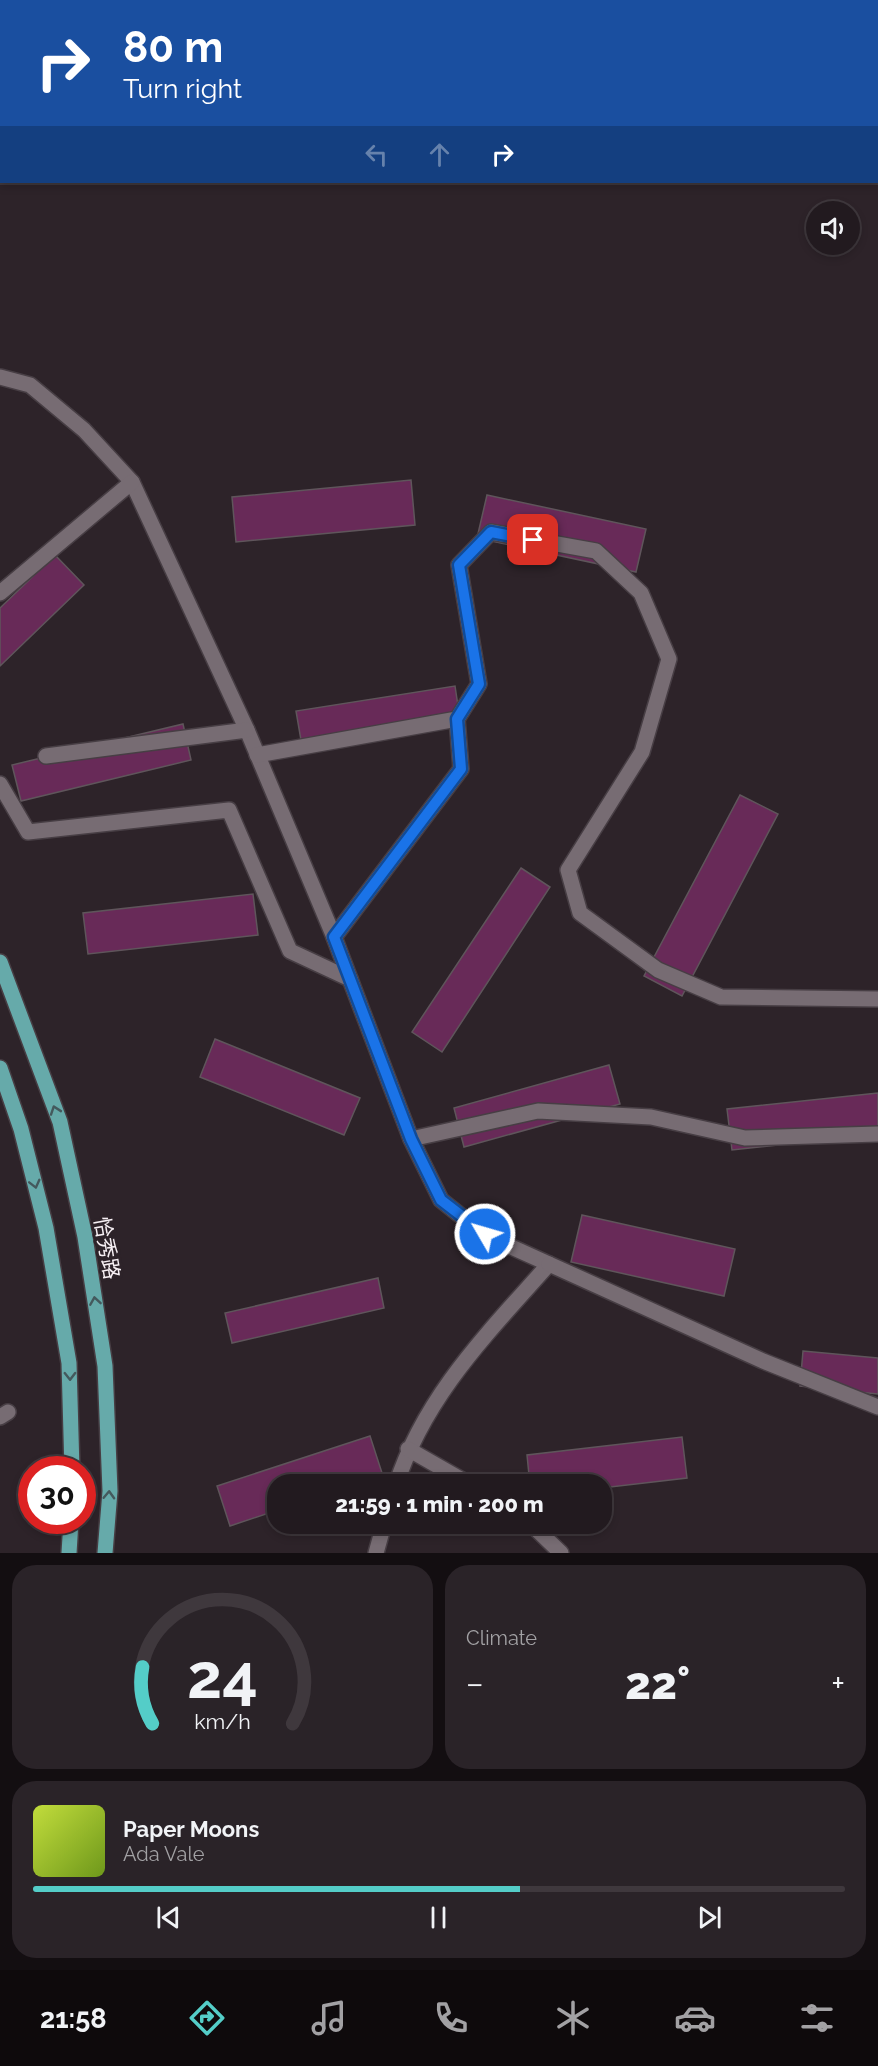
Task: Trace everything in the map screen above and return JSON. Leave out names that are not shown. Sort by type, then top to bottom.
[{"type":"main road","name":"恰秀路","points":[[0,962],[60,1122],[85,1237],[105,1366],[110,1491],[105,1553]]},
{"type":"main road","points":[[0,1068],[21,1129],[46,1228],[69,1364],[72,1456]]},
{"type":"main road","points":[[69,1553],[70,1534]]},
{"type":"street","points":[[0,377],[30,385],[84,430],[132,482],[247,730],[334,937],[411,1139],[441,1200],[485,1234],[763,1361],[878,1407]]},
{"type":"street","points":[[0,593],[132,482]]},
{"type":"street","points":[[334,937],[461,769],[457,719],[479,684],[459,565],[491,532],[596,551],[641,593],[669,659],[642,753],[568,870],[580,913],[658,970],[721,997],[878,999]]},
{"type":"street","points":[[257,755],[457,719]]},
{"type":"street","points":[[46,756],[247,730]]},
{"type":"street","points":[[0,784],[28,832],[229,810],[290,951],[350,979]]},
{"type":"street","points":[[411,1139],[538,1111],[651,1117],[746,1138],[878,1134]]},
{"type":"street","points":[[400,1474],[408,1449],[453,1374],[549,1264]]},
{"type":"street","points":[[408,1449],[452,1474]]},
{"type":"street","points":[[376,1553],[381,1534]]},
{"type":"street","points":[[541,1534],[561,1553]]},
{"type":"building","points":[[411,480],[415,525],[236,542],[232,497]]},
{"type":"building","points":[[487,495],[646,529],[636,572],[477,538]]},
{"type":"building","points":[[55,555],[84,585],[0,666],[0,608]]},
{"type":"building","points":[[455,686],[461,726],[303,752],[296,711]]},
{"type":"building","points":[[183,724],[191,760],[21,801],[12,765]]},
{"type":"building","points":[[740,795],[778,814],[682,996],[644,976]]},
{"type":"building","points":[[521,868],[550,887],[442,1052],[412,1032]]},
{"type":"building","points":[[253,894],[258,935],[88,954],[83,913]]},
{"type":"building","points":[[215,1039],[360,1098],[344,1135],[200,1077]]},
{"type":"building","points":[[609,1065],[620,1104],[464,1147],[454,1108]]},
{"type":"building","points":[[878,1093],[878,1134],[732,1150],[727,1109]]},
{"type":"building","points":[[582,1215],[735,1249],[724,1296],[571,1262]]},
{"type":"building","points":[[378,1278],[384,1308],[232,1343],[225,1313]]},
{"type":"building","points":[[803,1351],[878,1358],[878,1394],[800,1386]]},
{"type":"building","points":[[370,1436],[382,1474],[267,1474],[267,1514],[230,1526],[217,1486]]},
{"type":"building","points":[[682,1437],[687,1478],[612,1487],[612,1474],[529,1474],[527,1455]]},
{"type":"route","points":[[485,1234],[441,1200],[411,1139],[334,937],[461,769],[457,719],[479,684],[459,565],[491,532],[533,540]]}]
